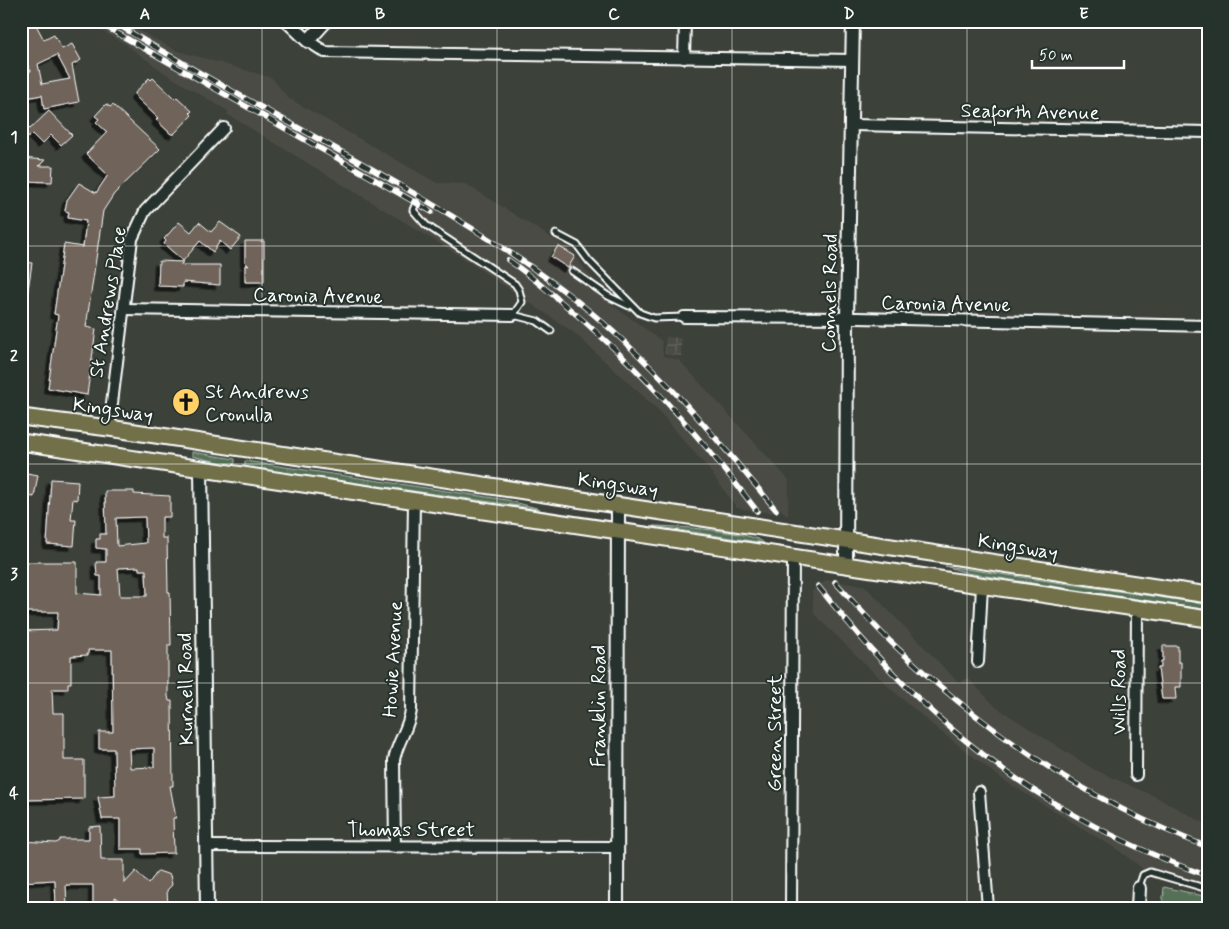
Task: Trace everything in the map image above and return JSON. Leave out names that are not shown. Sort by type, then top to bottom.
[{"type":"main road","name":"Kingsway","points":[[21,417],[109,428],[618,504],[1208,596]]},
{"type":"main road","name":"St Andrews Place","points":[[105,454],[109,428]]},
{"type":"main road","points":[[21,442],[1208,619]]},
{"type":"street","points":[[287,21],[308,41],[325,52],[853,60]]},
{"type":"street","points":[[308,41],[326,21]]},
{"type":"street","points":[[684,58],[685,21]]},
{"type":"street","name":"Connels Road","points":[[846,566],[847,318],[853,21]]},
{"type":"street","name":"Seaforth Avenue","points":[[852,125],[1208,132]]},
{"type":"street","name":"St Andrews Place","points":[[109,428],[132,239],[137,225],[145,212],[224,128]]},
{"type":"street","name":"Caronia Avenue","points":[[124,309],[513,315]]},
{"type":"street","name":"Caronia Avenue","points":[[684,317],[847,318],[1208,326]]},
{"type":"street","name":"Kurnell Road","points":[[201,469],[207,908]]},
{"type":"street","name":"Howie Avenue","points":[[395,847],[394,760],[397,748],[408,725],[411,710],[414,501]]},
{"type":"street","name":"Franklin Road","points":[[617,908],[618,504]]},
{"type":"street","name":"Green Street","points":[[791,908],[793,558]]},
{"type":"street","points":[[978,662],[982,586]]},
{"type":"street","name":"Wills Road","points":[[1136,609],[1136,774]]},
{"type":"street","points":[[979,792],[988,908]]},
{"type":"street","name":"Thomas Street","points":[[206,846],[617,847]]},
{"type":"street","points":[[1138,908],[1139,888]]},
{"type":"lane","points":[[416,203],[413,210],[426,225],[515,284],[519,290],[522,302],[513,315],[537,321],[551,331]]},
{"type":"lane","points":[[556,234],[577,245],[633,308]]},
{"type":"lane","points":[[572,271],[608,296],[646,316],[684,317]]},
{"type":"lane","points":[[1139,888],[1143,875],[1150,872],[1208,889]]},
{"type":"shaded area","points":[[84,21],[122,21],[175,50],[272,78],[288,98],[437,183],[466,184],[571,250],[611,304],[662,341],[663,356],[679,360],[789,480],[788,516],[779,508],[772,513],[737,508],[707,467],[656,408],[573,332],[460,256],[227,114],[228,111],[169,76],[125,44]]},
{"type":"shaded area","points":[[666,337],[681,338],[681,356],[665,354]]},
{"type":"shaded area","points":[[826,580],[865,586],[959,683],[968,678],[996,707],[1093,769],[1156,797],[1208,825],[1208,894],[1158,880],[1118,850],[1003,780],[935,727],[892,690],[814,614],[812,591]]},
{"type":"green space","points":[[192,452],[235,459],[235,463],[232,465],[192,456]]},
{"type":"green space","points":[[245,461],[507,500],[540,509],[245,467]]},
{"type":"green space","points":[[653,526],[729,532],[745,535],[764,543]]},
{"type":"green space","points":[[945,566],[1192,602],[1208,606],[1208,610],[967,573]]},
{"type":"green space","points":[[1164,887],[1208,897],[1208,908],[1162,908]]},
{"type":"building","points":[[35,23],[44,40],[54,35],[62,49],[72,44],[81,60],[72,65],[79,102],[44,109],[42,95],[21,99],[21,73],[31,71],[21,53],[21,30]],"holes":[[[57,55],[70,79],[42,84],[38,64]]]},
{"type":"building","points":[[149,78],[151,80],[153,78],[175,99],[177,97],[192,111],[190,113],[192,115],[174,134],[171,134],[156,120],[158,118],[136,97],[135,93]]},
{"type":"building","points":[[106,104],[110,107],[113,105],[160,149],[114,194],[103,211],[86,327],[96,329],[87,395],[48,388],[58,315],[54,314],[64,244],[83,247],[86,221],[68,218],[69,212],[65,211],[67,200],[79,183],[96,193],[108,175],[86,154],[107,132],[96,122],[99,119],[95,116]]},
{"type":"building","points":[[49,111],[72,135],[61,145],[51,135],[42,144],[32,134],[21,144],[21,120],[30,129]]},
{"type":"building","points":[[21,158],[45,160],[39,166],[53,166],[52,182],[21,181]]},
{"type":"building","points":[[179,222],[191,232],[199,222],[211,232],[220,222],[241,237],[230,250],[220,241],[213,252],[200,241],[183,261],[164,244],[166,241],[164,239]]},
{"type":"building","points":[[245,241],[264,241],[264,282],[245,282],[245,265],[249,266],[245,262]]},
{"type":"building","points":[[558,246],[575,256],[568,268],[551,257]]},
{"type":"building","points":[[21,261],[32,263],[27,297],[21,297]]},
{"type":"building","points":[[159,261],[183,262],[180,265],[220,265],[220,285],[183,282],[183,287],[158,286]]},
{"type":"building","points":[[21,472],[38,475],[34,497],[21,495]]},
{"type":"building","points":[[51,479],[78,481],[77,500],[73,499],[71,520],[76,520],[74,546],[47,544]]},
{"type":"building","points":[[105,491],[134,491],[134,494],[170,496],[170,517],[162,517],[162,538],[167,538],[168,592],[170,592],[171,645],[168,645],[168,696],[169,701],[172,701],[173,786],[170,786],[176,818],[173,818],[174,853],[142,854],[142,849],[120,849],[120,819],[102,819],[98,797],[115,796],[114,749],[99,749],[99,732],[113,732],[112,650],[88,650],[88,655],[71,656],[71,683],[68,683],[68,689],[52,689],[53,713],[64,713],[64,760],[84,760],[84,799],[21,800],[21,631],[57,630],[58,612],[21,612],[21,562],[77,562],[77,593],[101,595],[101,576],[97,576],[96,562],[106,562],[106,549],[96,548],[96,539],[100,539],[100,534],[106,534]],"holes":[[[145,517],[146,543],[117,546],[116,518]],[[139,567],[139,570],[146,570],[147,596],[120,596],[118,568]],[[154,748],[154,767],[130,768],[129,749]]]},
{"type":"building","points":[[1163,646],[1178,646],[1178,662],[1181,662],[1181,687],[1175,687],[1176,699],[1162,699],[1158,668],[1161,668],[1161,661],[1163,661]]},
{"type":"building","points":[[100,826],[101,860],[124,860],[124,884],[136,871],[148,884],[158,871],[170,875],[172,885],[167,890],[168,908],[129,908],[115,897],[115,908],[93,908],[93,885],[66,885],[67,908],[56,908],[55,880],[21,882],[21,841],[56,843],[60,839],[89,839],[89,827]]},
{"type":"railway","points":[[96,21],[432,212]]},
{"type":"railway","points":[[112,21],[434,205],[550,280],[593,314],[643,359],[689,408],[776,510]]},
{"type":"railway","points":[[508,260],[587,323],[639,373],[712,454],[757,511]]},
{"type":"railway","points":[[835,582],[892,643],[927,675],[1001,734],[1080,786],[1122,809],[1208,847]]},
{"type":"railway","points":[[818,586],[894,674],[953,730],[986,756],[1020,781],[1092,825],[1130,844],[1208,876]]},
{"type":"place","name":"St Andrews Cronulla","points":[[186,402]]}]
